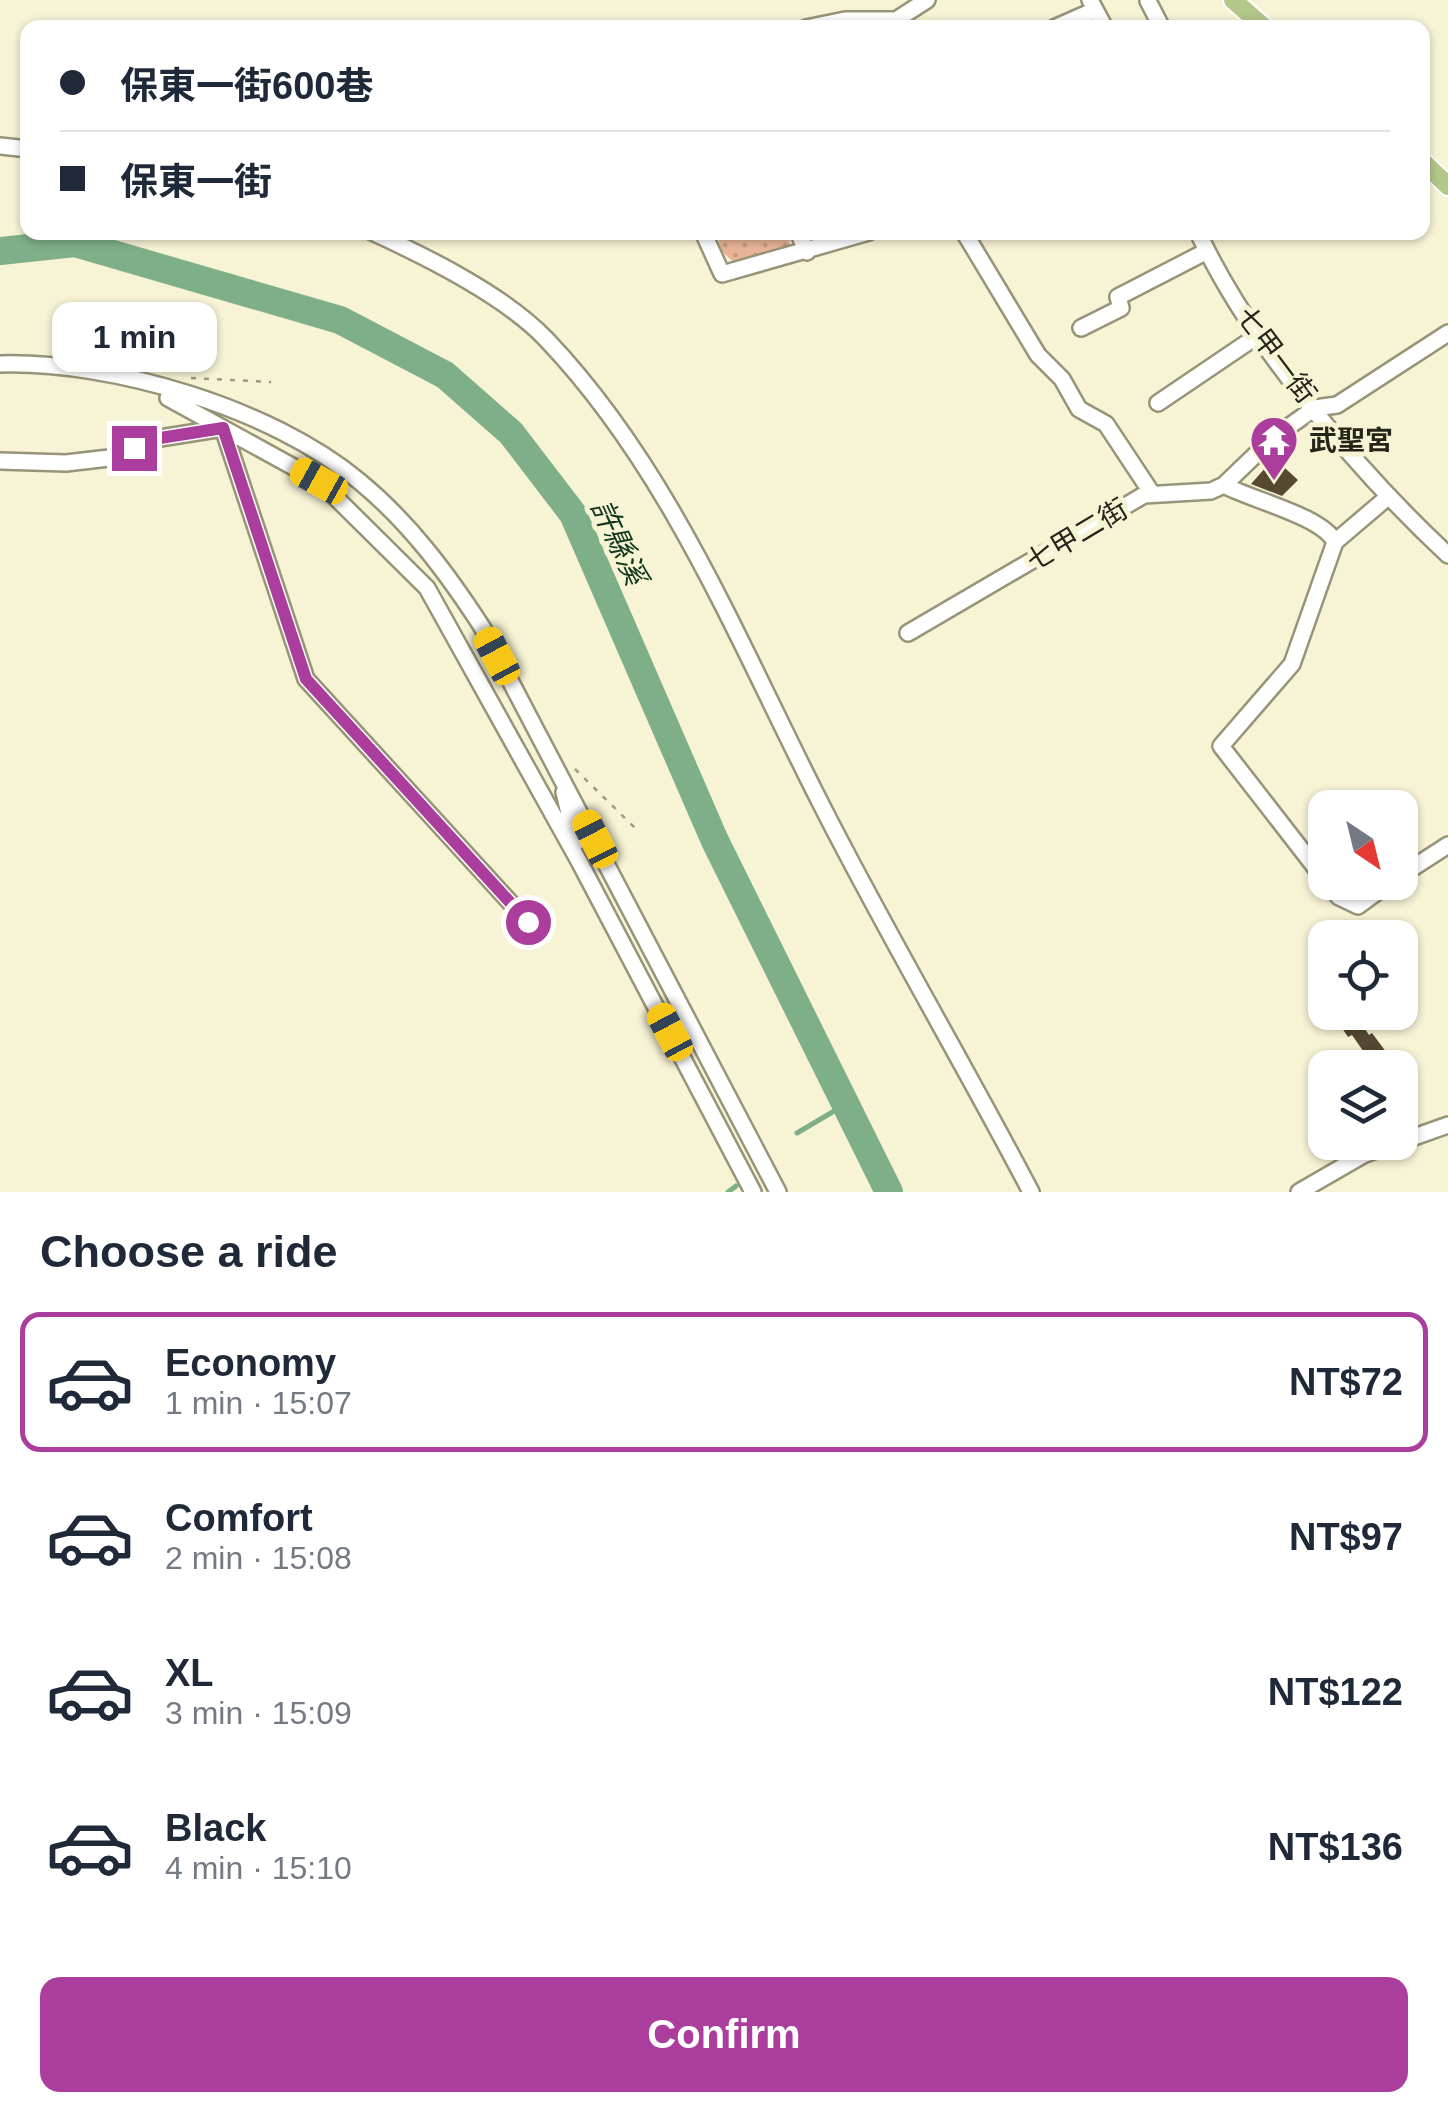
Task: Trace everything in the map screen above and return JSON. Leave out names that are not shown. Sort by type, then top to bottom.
[{"type":"main road","points":[[1233,0],[1257,20]]},
{"type":"street","points":[[845,20],[896,20],[927,0]]},
{"type":"street","points":[[1067,20],[1092,5]]},
{"type":"street","points":[[387,240],[468,282],[542,335],[614,416],[672,512],[829,820],[1031,1192]]},
{"type":"street","points":[[707,240],[722,274],[844,240]]},
{"type":"street","points":[[802,240],[807,252]]},
{"type":"street","points":[[969,240],[1038,355],[1062,379],[1079,409],[1106,424],[1151,492]]},
{"type":"street","name":"七甲一街","points":[[1202,240],[1260,334],[1315,408],[1389,496],[1448,555]]},
{"type":"street","points":[[1082,328],[1121,308],[1118,297],[1207,252]]},
{"type":"street","points":[[1335,542],[1330,533],[1300,516],[1224,485],[1274,437],[1315,408],[1337,405],[1448,333]]},
{"type":"street","points":[[1158,403],[1260,334]]},
{"type":"street","points":[[0,364],[72,365],[171,390],[310,446],[358,480],[408,527],[449,576],[482,627],[778,1192]]},
{"type":"street","points":[[171,390],[168,398],[319,481],[427,588],[580,863],[753,1192]]},
{"type":"street","points":[[0,461],[66,463],[109,458],[160,438],[223,428]]},
{"type":"street","points":[[223,428],[306,679],[528,922]]},
{"type":"street","name":"七甲二街","points":[[908,633],[1151,492],[1211,491],[1224,485]]},
{"type":"street","points":[[1308,859],[1221,746],[1224,738],[1285,676],[1335,542],[1389,496]]},
{"type":"street","points":[[558,769],[580,863]]},
{"type":"street","points":[[1418,864],[1448,844]]},
{"type":"street","points":[[1418,1135],[1448,1125]]},
{"type":"street","points":[[1299,1192],[1354,1160]]},
{"type":"path","points":[[171,390],[178,378],[272,382]]},
{"type":"path","points":[[558,769],[569,763],[638,830]]},
{"type":"shaded area","points":[[719,240],[789,240],[790,248],[736,264],[721,251]]},
{"type":"building","name":"武聖宮","points":[[1274,458],[1298,480],[1282,496],[1251,484]]},
{"type":"building","points":[[1343,1030],[1366,1030],[1385,1050],[1362,1050],[1352,1035],[1348,1037]]},
{"type":"waterway","points":[[112,240],[119,256]]},
{"type":"waterway","name":"許縣溪","points":[[0,251],[75,243],[340,320],[445,375],[511,433],[573,514],[715,841],[889,1192]]},
{"type":"waterway","points":[[797,1133],[846,1104]]},
{"type":"waterway","points":[[728,1192],[736,1186]]},
{"type":"place","name":"武聖宮","points":[[1274,482]]},
{"type":"route","points":[[134,448],[160,438],[223,428],[306,679],[528,922]]}]
